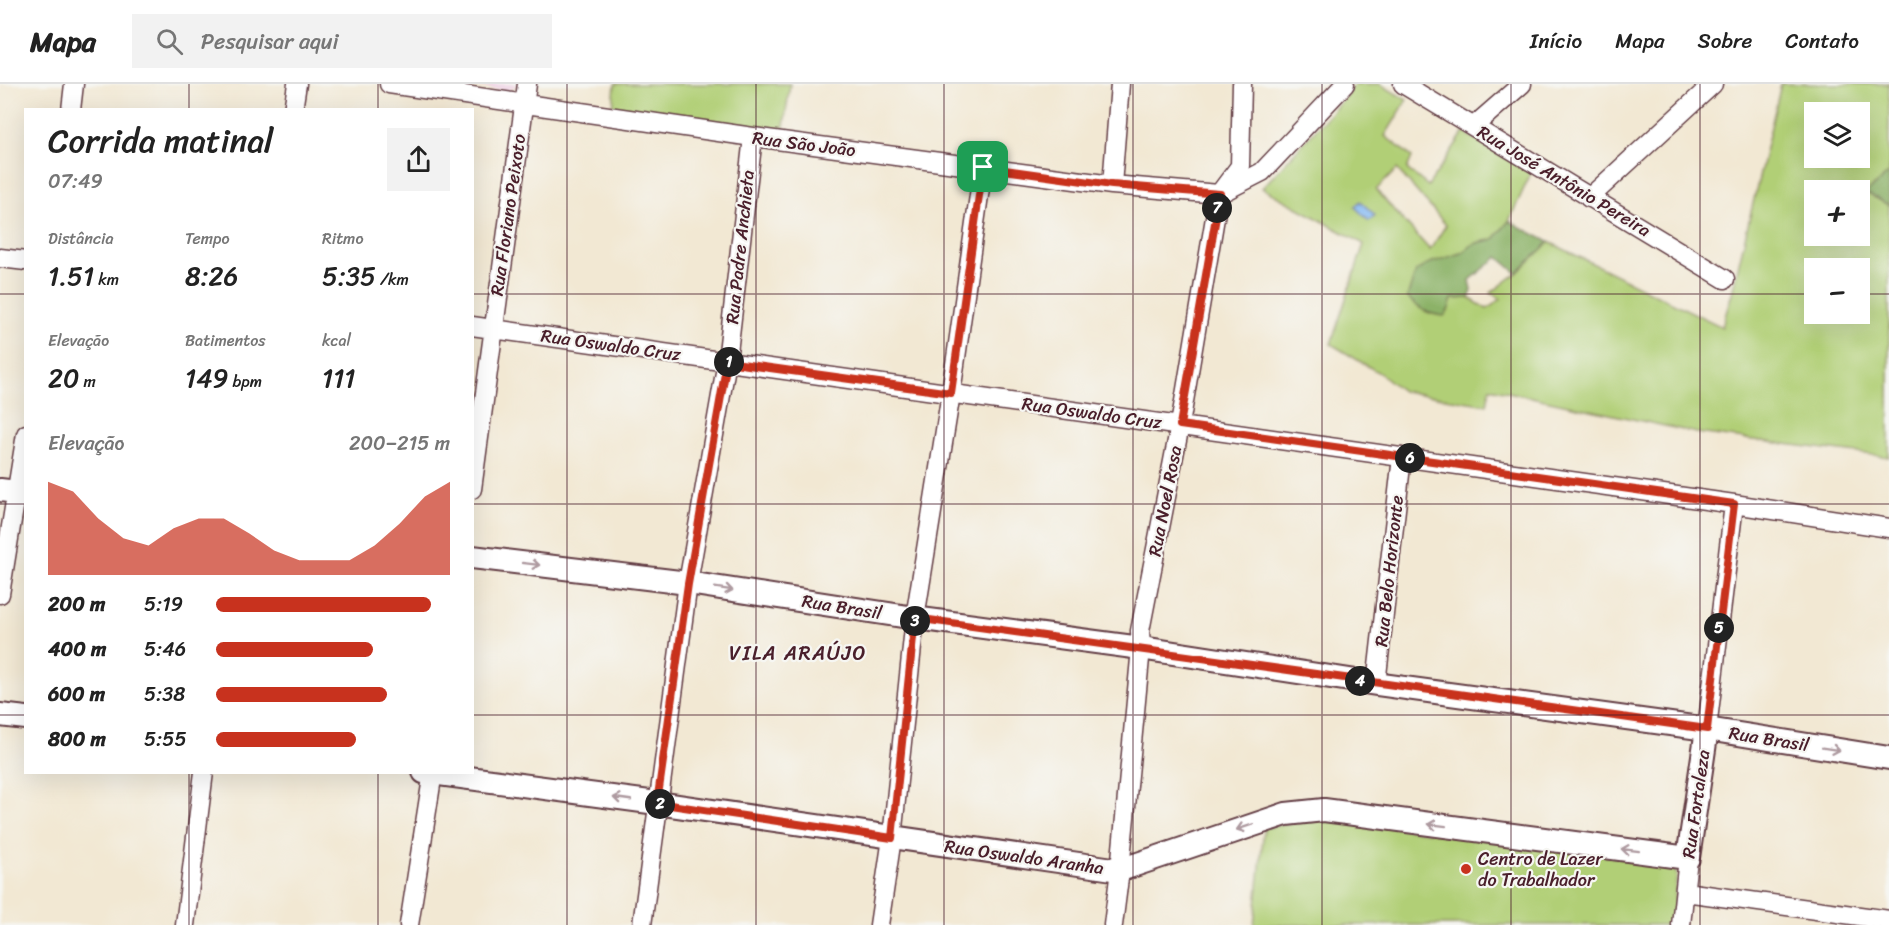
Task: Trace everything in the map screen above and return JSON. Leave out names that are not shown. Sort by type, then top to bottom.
[{"type":"street","points":[[71,108],[74,84]]},
{"type":"street","points":[[293,108],[297,84]]},
{"type":"street","name":"Rua São João","points":[[389,84],[753,138],[1112,185],[1220,194]]},
{"type":"street","name":"Rua Floriano Peixoto","points":[[474,474],[527,84]]},
{"type":"street","points":[[1112,185],[1120,84]]},
{"type":"street","name":"Rua Noel Rosa","points":[[1113,925],[1141,648],[1140,631],[1180,425],[1220,194],[1240,166],[1242,84]]},
{"type":"street","points":[[1220,194],[1262,172],[1346,84]]},
{"type":"street","name":"Rua José Antônio Pereira","points":[[1403,84],[1725,279]]},
{"type":"street","points":[[1474,126],[1522,84]]},
{"type":"street","points":[[1590,198],[1713,84]]},
{"type":"street","name":"Rua Padre Anchieta","points":[[642,925],[688,584],[727,362],[753,138]]},
{"type":"street","points":[[879,925],[892,838],[915,618],[951,393],[983,167]]},
{"type":"street","points":[[0,258],[24,261]]},
{"type":"street","name":"Rua Oswaldo Cruz","points":[[474,326],[1180,425],[1889,528]]},
{"type":"street","points":[[0,594],[14,492],[24,444]]},
{"type":"street","name":"Rua Belo Horizonte","points":[[1376,684],[1402,457]]},
{"type":"street","name":"Rua Fortaleza","points":[[1681,925],[1734,504]]},
{"type":"street","name":"Rua Brasil","points":[[474,556],[1141,648],[1376,684],[1707,729],[1889,758]]},
{"type":"street","points":[[0,715],[24,718]]},
{"type":"street","points":[[185,925],[204,774]]},
{"type":"street","points":[[409,925],[430,774]]},
{"type":"street","name":"Rua Oswaldo Aranha","points":[[438,774],[657,803],[1120,870],[1286,814],[1324,810],[1688,858]]},
{"type":"street","points":[[1684,892],[1806,917],[1889,920]]},
{"type":"shaded area","points":[[461,84],[519,84],[507,91]]},
{"type":"green space","points":[[615,84],[790,84],[783,133],[613,107]]},
{"type":"green space","points":[[1355,84],[1380,84],[1407,100],[1385,136],[1412,157],[1407,169],[1428,186],[1464,132],[1531,173],[1509,221],[1494,239],[1473,244],[1464,252],[1430,263],[1448,311],[1452,299],[1469,298],[1487,309],[1501,299],[1491,293],[1517,273],[1549,242],[1722,327],[1781,84],[1889,84],[1889,173],[1870,190],[1870,180],[1804,180],[1804,246],[1870,246],[1870,195],[1889,205],[1889,457],[1697,433],[1490,388],[1487,405],[1402,391],[1381,374],[1331,344],[1364,244],[1262,188]],"holes":[[[1397,169],[1446,225],[1430,250],[1376,190]]]},
{"type":"green space","points":[[1889,173],[1889,205],[1870,195],[1870,190]]},
{"type":"green space","points":[[1509,221],[1549,242],[1517,273],[1498,257],[1470,280],[1472,291],[1469,298],[1452,299],[1444,316],[1424,310],[1407,297],[1416,271],[1430,263],[1464,252],[1473,244],[1494,239]]},
{"type":"green space","name":"Centro de Lazer do Trabalhador","points":[[1324,818],[1668,864],[1677,874],[1672,925],[1254,925],[1264,828]]},
{"type":"water","points":[[1360,201],[1375,215],[1369,221],[1355,207]]},
{"type":"place","name":"Centro de Lazer do Trabalhador","points":[[1466,869]]},
{"type":"district","name":"VILA ARAÚJO","points":[[798,653]]},
{"type":"route","points":[[983,167],[1112,185],[1220,194],[1180,425],[1734,504],[1707,729],[915,618],[892,838],[657,803],[688,584],[727,362],[951,393],[983,167]]}]
